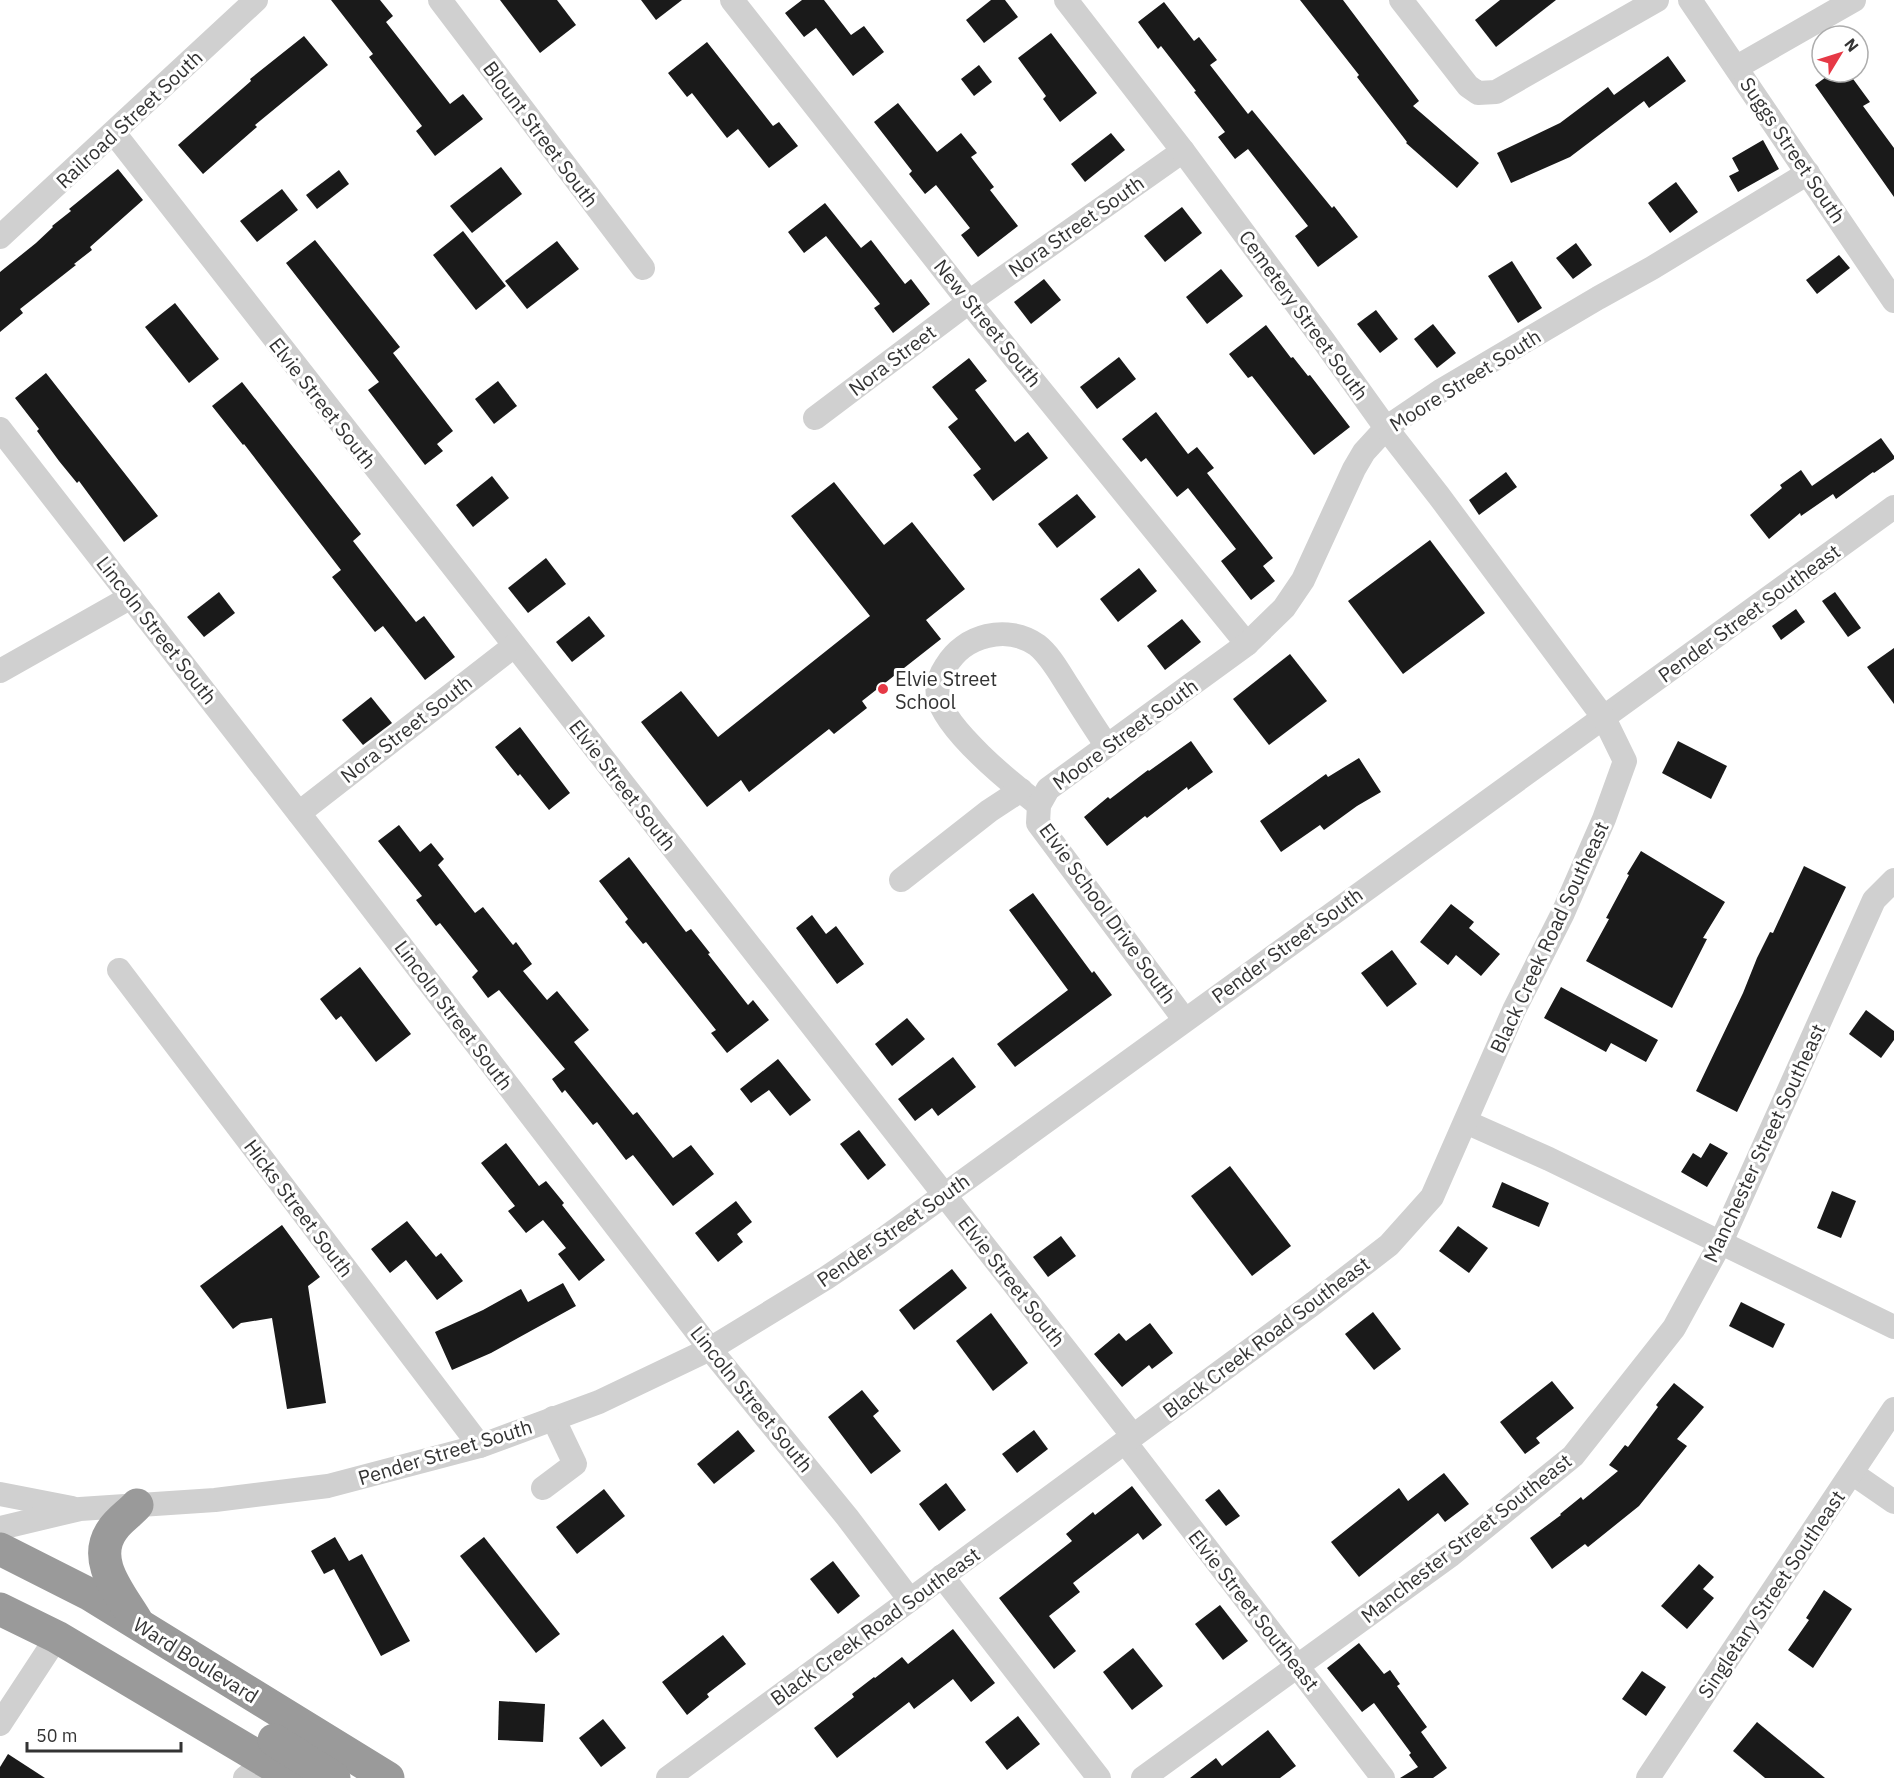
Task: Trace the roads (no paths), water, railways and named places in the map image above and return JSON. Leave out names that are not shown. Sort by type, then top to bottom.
[{"type":"highway","points":[[137,1505],[113,1529],[106,1544],[105,1561],[110,1579],[141,1626]]},
{"type":"highway","name":"Ward Boulevard","points":[[0,1549],[88,1594],[388,1778]]},
{"type":"highway","points":[[0,1609],[57,1637],[108,1667],[256,1769],[294,1778]]},
{"type":"highway","points":[[108,1667],[246,1724],[334,1778]]},
{"type":"street","name":"Railroad Street South","points":[[0,237],[256,0]]},
{"type":"street","name":"Blount Street South","points":[[440,0],[643,268]]},
{"type":"street","name":"New Street South","points":[[732,0],[969,302],[1247,644]]},
{"type":"street","name":"Cemetery Street South","points":[[1066,0],[1183,151],[1386,428],[1604,718]]},
{"type":"street","points":[[1401,0],[1468,86],[1478,93],[1485,94],[1496,92],[1521,79],[1657,0]]},
{"type":"street","name":"Suggs Street South","points":[[1690,0],[1894,301]]},
{"type":"street","points":[[1737,67],[1854,0]]},
{"type":"street","name":"Elvie Street South","points":[[114,133],[944,1195],[1129,1439]]},
{"type":"street","name":"Nora Street South","points":[[969,302],[1183,151]]},
{"type":"street","name":"Moore Street South","points":[[901,880],[989,811],[1030,798],[1047,789],[1247,644],[1284,608],[1303,580],[1354,470],[1364,452],[1386,428],[1442,390],[1652,268],[1808,173]]},
{"type":"street","name":"Nora Street","points":[[815,418],[969,302]]},
{"type":"street","name":"Lincoln Street South","points":[[0,429],[299,813],[710,1349],[847,1517],[910,1600]]},
{"type":"street","name":"Pender Street Southeast","points":[[1604,718],[1894,507]]},
{"type":"street","points":[[0,670],[131,597]]},
{"type":"street","points":[[1030,798],[968,741],[946,716],[938,696],[939,678],[948,662],[961,648],[977,638],[999,634],[1023,637],[1038,646],[1053,663],[1107,746]]},
{"type":"street","name":"Nora Street South","points":[[299,813],[514,646]]},
{"type":"street","name":"Pender Street South","points":[[0,1528],[80,1509],[215,1500],[328,1486],[480,1446],[599,1402],[710,1349],[826,1278],[878,1243],[1184,1019],[1604,718]]},
{"type":"street","name":"Black Creek Road Southeast","points":[[668,1778],[1314,1303],[1389,1245],[1432,1197],[1514,1010],[1563,913],[1604,819],[1624,761],[1604,718]]},
{"type":"street","name":"Elvie School Drive South","points":[[1030,798],[1038,823],[1184,1019]]},
{"type":"street","name":"Manchester Street Southeast","points":[[1143,1778],[1450,1555],[1573,1456],[1674,1328],[1721,1242],[1875,900],[1894,880]]},
{"type":"street","name":"Hicks Street South","points":[[119,970],[480,1446]]},
{"type":"street","points":[[1466,1122],[1721,1242],[1894,1327]]},
{"type":"street","name":"Singletary Street Southeast","points":[[1648,1778],[1894,1409]]},
{"type":"street","points":[[543,1488],[575,1464],[553,1418]]},
{"type":"street","name":"Elvie Street Southeast","points":[[1129,1439],[1383,1778]]},
{"type":"street","points":[[1852,1473],[1894,1502]]},
{"type":"street","name":"Pender Street South","points":[[0,1494],[80,1509]]},
{"type":"street","points":[[942,1576],[1099,1778]]},
{"type":"street","points":[[0,1724],[57,1637]]},
{"type":"place","name":"Elvie Street School","points":[[883,689]]}]
